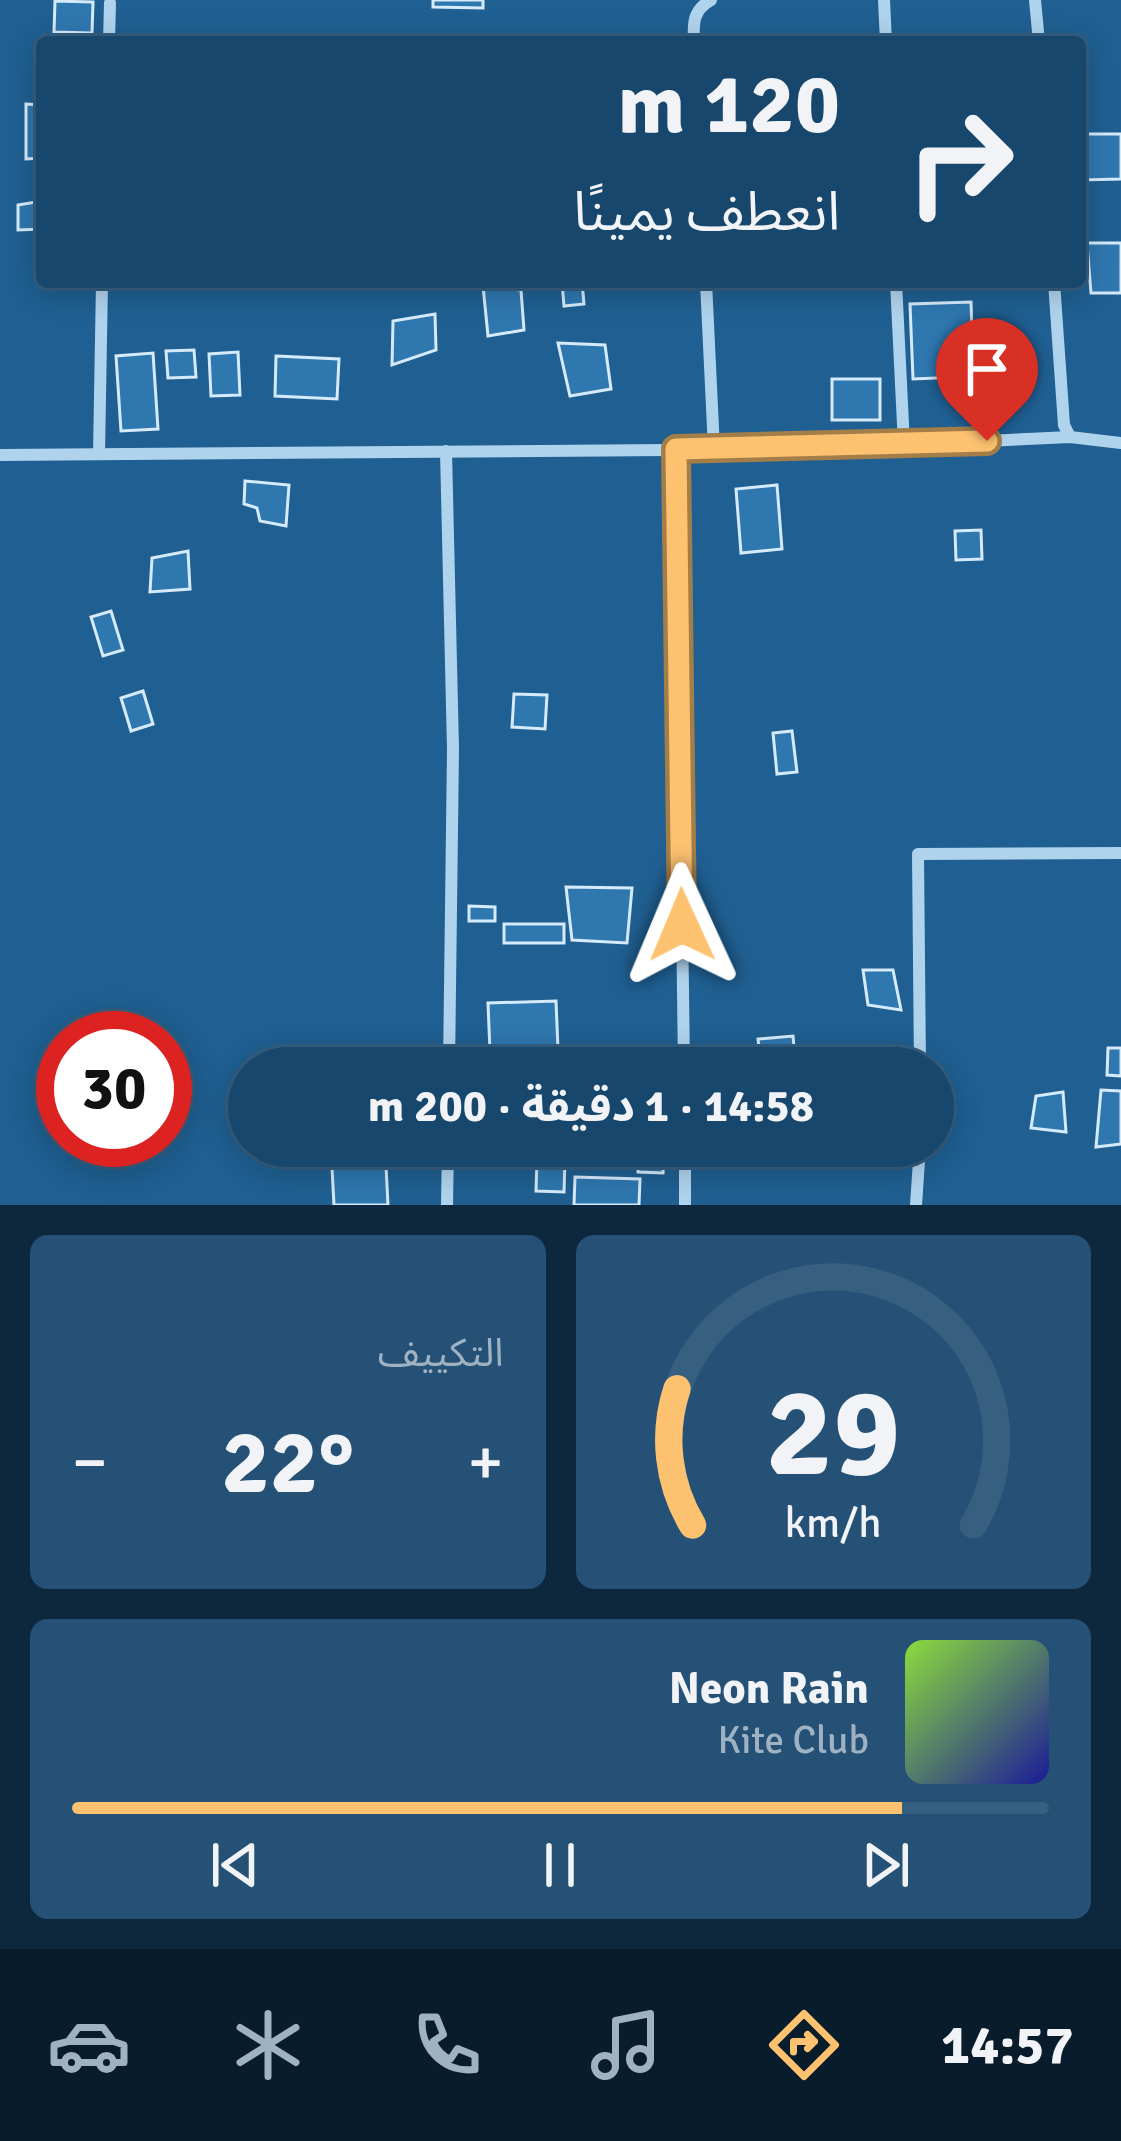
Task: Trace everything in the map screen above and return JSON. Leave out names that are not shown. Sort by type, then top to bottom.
[{"type":"street","points":[[694,36],[699,7],[711,0]]},
{"type":"street","points":[[884,0],[886,36]]},
{"type":"street","points":[[1035,0],[1038,36]]},
{"type":"street","points":[[109,36],[110,3]]},
{"type":"street","points":[[98,454],[102,288]]},
{"type":"street","points":[[706,288],[714,449]]},
{"type":"street","points":[[896,288],[904,445]]},
{"type":"street","points":[[1054,288],[1064,425],[1070,437]]},
{"type":"street","points":[[0,455],[714,449],[1070,437],[1121,443]]},
{"type":"street","points":[[676,449],[684,1047]]},
{"type":"street","points":[[446,451],[453,749],[449,1047]]},
{"type":"street","points":[[920,1047],[918,854],[1121,854]]},
{"type":"street","points":[[447,1205],[448,1167]]},
{"type":"street","points":[[685,1167],[686,1205]]},
{"type":"street","points":[[916,1205],[919,1167]]},
{"type":"building","points":[[433,0],[483,0],[483,8],[433,7]]},
{"type":"building","points":[[55,1],[93,2],[92,33],[54,32]]},
{"type":"building","points":[[26,104],[36,105],[36,158],[26,159]]},
{"type":"building","points":[[1086,134],[1121,134],[1121,179],[1086,180]]},
{"type":"building","points":[[36,202],[36,229],[18,230],[18,205]]},
{"type":"building","points":[[1087,243],[1121,243],[1121,293],[1091,293]]},
{"type":"building","points":[[483,288],[521,290],[524,330],[488,336]]},
{"type":"building","points":[[562,288],[583,288],[584,304],[564,306]]},
{"type":"building","points":[[971,302],[973,365],[959,365],[960,377],[913,379],[910,304]]},
{"type":"building","points":[[435,314],[436,350],[392,365],[393,321]]},
{"type":"building","points":[[558,343],[605,345],[611,389],[570,396]]},
{"type":"building","points":[[194,350],[196,377],[168,378],[166,351]]},
{"type":"building","points":[[238,352],[240,395],[211,396],[209,354]]},
{"type":"building","points":[[153,353],[158,429],[121,431],[116,356]]},
{"type":"building","points":[[276,356],[339,359],[337,399],[275,396]]},
{"type":"building","points":[[832,379],[880,379],[880,420],[832,420]]},
{"type":"building","points":[[245,481],[289,485],[286,526],[260,521],[257,508],[244,504]]},
{"type":"building","points":[[777,485],[782,549],[741,553],[736,489]]},
{"type":"building","points":[[981,530],[982,559],[956,560],[955,531]]},
{"type":"building","points":[[188,551],[190,589],[150,592],[152,558]]},
{"type":"building","points":[[111,611],[123,650],[103,656],[91,617]]},
{"type":"building","points":[[143,691],[153,724],[131,731],[121,698]]},
{"type":"building","points":[[514,694],[547,695],[545,729],[512,727]]},
{"type":"building","points":[[792,731],[797,772],[777,774],[773,733]]},
{"type":"building","points":[[566,887],[632,888],[627,943],[572,940]]},
{"type":"building","points":[[469,906],[495,907],[495,921],[469,921]]},
{"type":"building","points":[[504,924],[564,924],[564,943],[504,943]]},
{"type":"building","points":[[863,970],[893,970],[901,1010],[868,1005]]},
{"type":"building","points":[[556,1001],[558,1047],[490,1047],[488,1003]]},
{"type":"building","points":[[793,1036],[794,1047],[759,1047],[758,1039]]},
{"type":"building","points":[[1108,1048],[1121,1048],[1121,1076],[1107,1075]]},
{"type":"building","points":[[1101,1090],[1121,1091],[1121,1144],[1096,1147]]},
{"type":"building","points":[[1063,1092],[1066,1132],[1031,1128],[1036,1096]]},
{"type":"building","points":[[332,1167],[386,1167],[388,1205],[334,1205]]},
{"type":"building","points":[[537,1167],[565,1167],[564,1192],[536,1191]]},
{"type":"building","points":[[638,1167],[663,1167],[663,1173],[638,1172]]},
{"type":"building","points":[[575,1177],[640,1179],[639,1205],[574,1205]]},
{"type":"route","points":[[682,925],[676,449],[987,441]]}]
